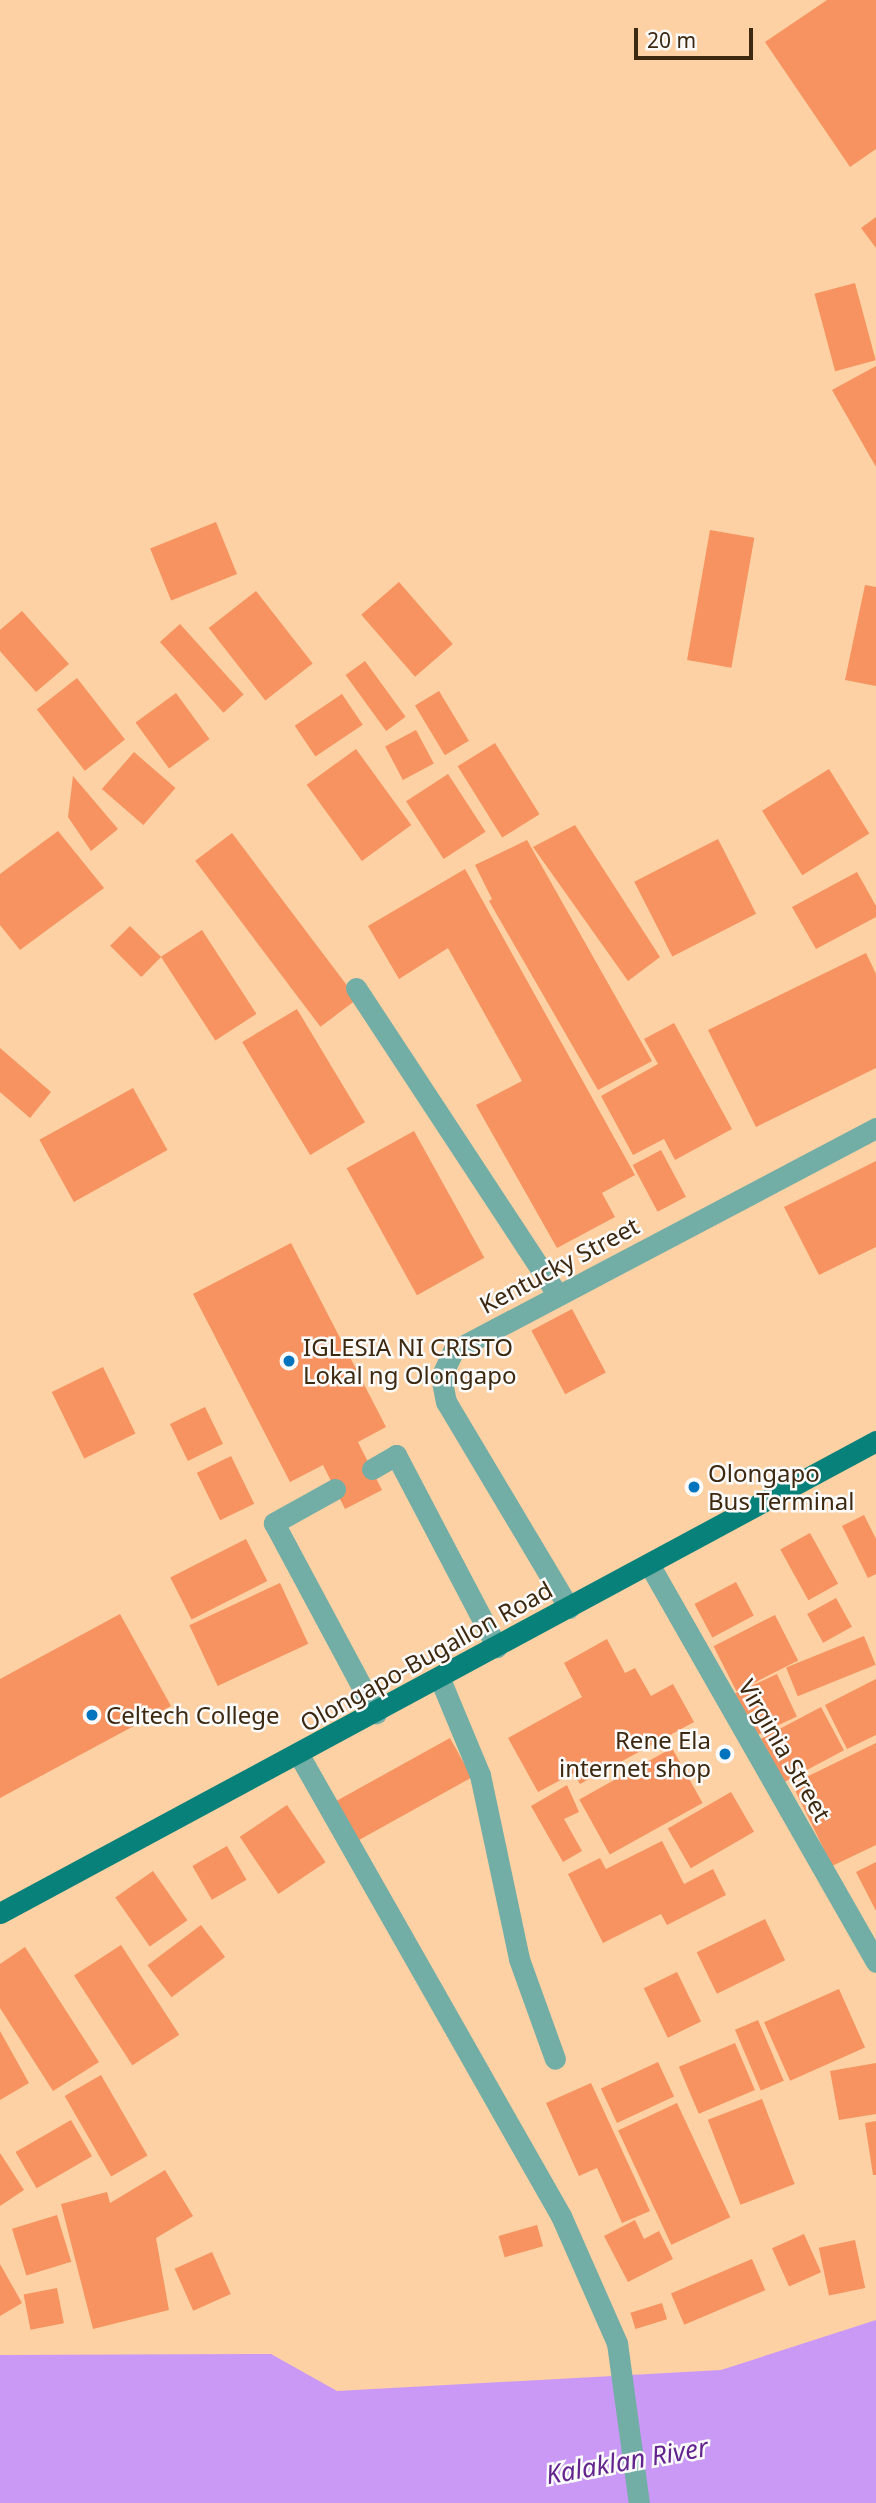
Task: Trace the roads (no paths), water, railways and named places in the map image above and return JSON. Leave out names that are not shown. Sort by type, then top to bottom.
[{"type":"main road","name":"Olongapo-Bugallon Road","points":[[0,1913],[299,1755],[876,1441]]},
{"type":"street","points":[[356,988],[558,1296]]},
{"type":"street","name":"Kentucky Street","points":[[569,1608],[446,1402],[441,1377],[453,1351],[876,1128]]},
{"type":"street","points":[[372,1469],[396,1455],[497,1647]]},
{"type":"street","points":[[335,1489],[274,1523],[376,1713]]},
{"type":"street","name":"Virginia Street","points":[[649,1564],[876,1962]]},
{"type":"street","points":[[440,1679],[480,1775],[519,1959],[555,2059]]},
{"type":"street","points":[[299,1755],[561,2216],[617,2343],[639,2503]]},
{"type":"water","name":"Kalaklan River","points":[[876,2320],[876,2503],[0,2503],[0,2355],[271,2354],[337,2391],[721,2370]]},
{"type":"place","name":"IGLESIA NI CRISTO Lokal ng Olongapo","points":[[289,1361]]},
{"type":"place","name":"Olongapo Bus Terminal","points":[[694,1487]]},
{"type":"place","name":"Celtech College","points":[[92,1715]]},
{"type":"place","name":"Rene Ela internet shop","points":[[725,1754]]}]
